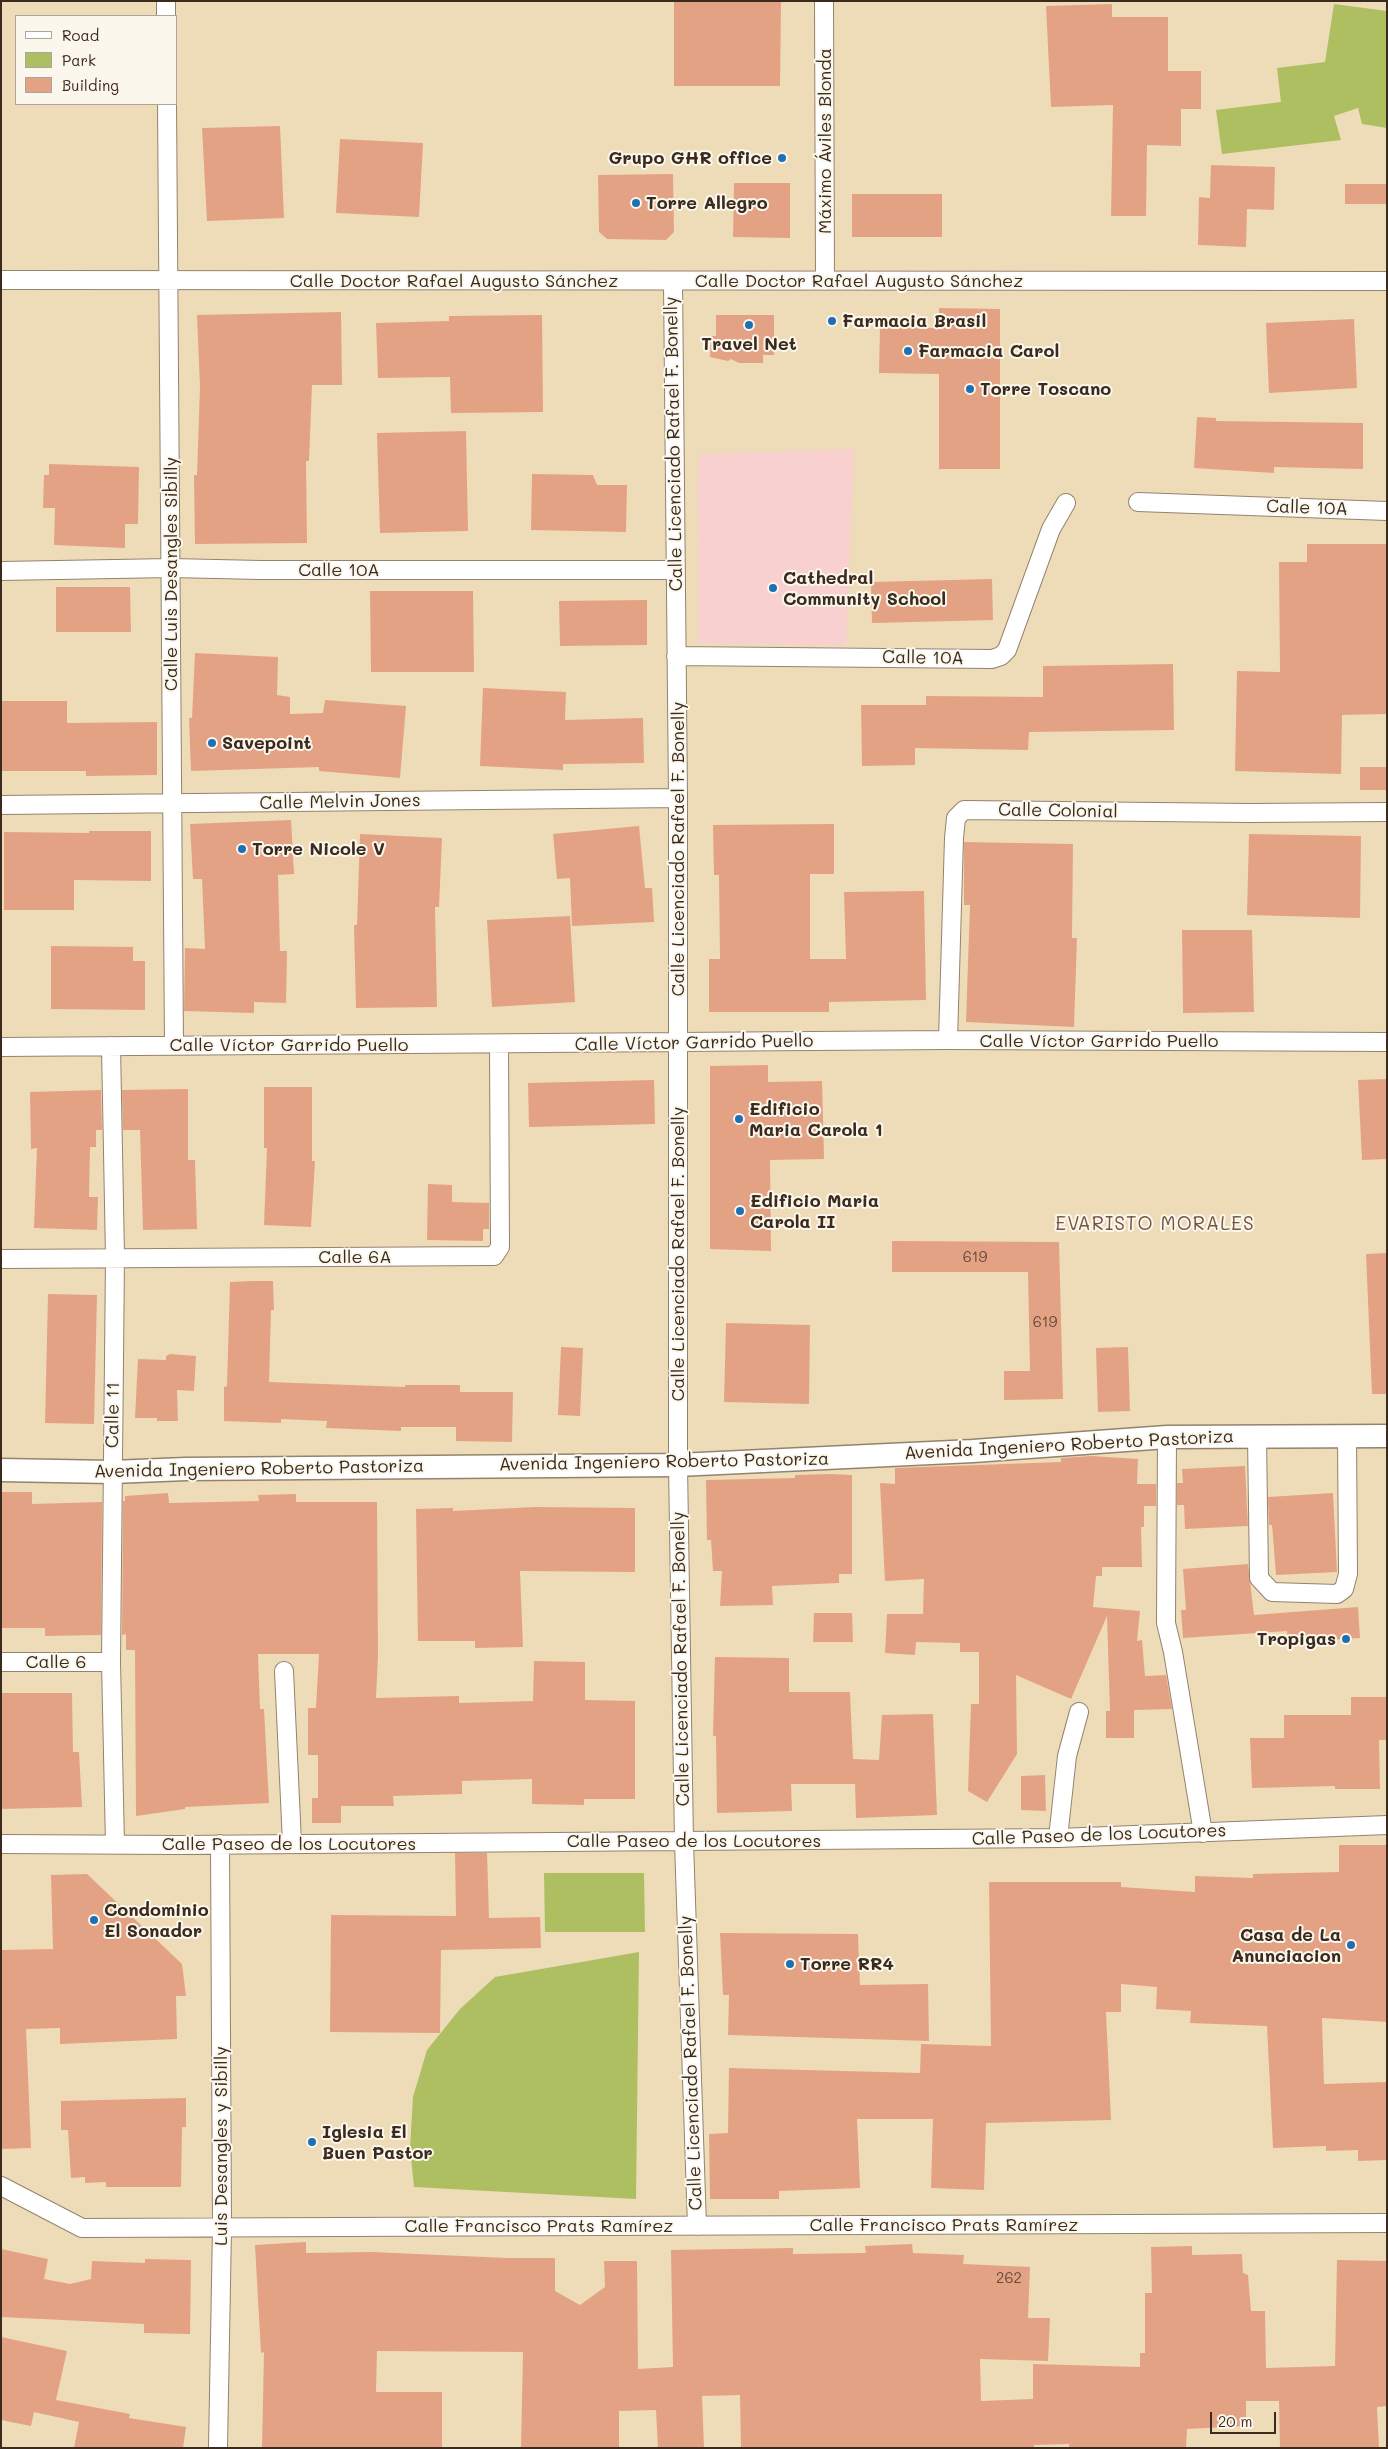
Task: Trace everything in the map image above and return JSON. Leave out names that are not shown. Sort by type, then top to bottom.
[{"type":"street","points":[[166,1],[166,15]]},
{"type":"street","name":"Máximo Áviles Blonda","points":[[824,1],[825,281]]},
{"type":"street","name":"Calle Luis Desangles Sibilly","points":[[167,105],[174,1045]]},
{"type":"street","name":"Calle Doctor Rafael Augusto Sánchez","points":[[1,280],[1387,281]]},
{"type":"street","name":"Calle Licenciado Rafael F. Bonelly","points":[[673,281],[678,798],[678,1465],[684,1842],[697,2226]]},
{"type":"street","name":"Calle 10A","points":[[1138,502],[1387,511]]},
{"type":"street","name":"Calle 10A","points":[[676,656],[992,659],[1001,656],[1007,650],[1051,529],[1066,503]]},
{"type":"street","name":"Calle 10A","points":[[1,571],[171,568],[261,570],[676,570]]},
{"type":"street","name":"Calle Melvin Jones","points":[[1,805],[678,798]]},
{"type":"street","name":"Calle Colonial","points":[[948,1040],[954,838],[956,818],[964,810],[1250,813],[1387,812]]},
{"type":"street","name":"Calle Víctor Garrido Puello","points":[[1,1047],[499,1045],[948,1040],[1387,1042]]},
{"type":"street","name":"Calle 6A","points":[[1,1259],[494,1256],[500,1247],[499,1045]]},
{"type":"street","name":"Calle 11","points":[[111,1046],[115,1257],[110,1662],[115,1845]]},
{"type":"street","points":[[1258,1436],[1259,1578],[1272,1592],[1337,1594],[1344,1588],[1348,1574],[1347,1436]]},
{"type":"street","name":"Avenida Ingeniero Roberto Pastoriza","points":[[1,1470],[112,1472],[186,1469],[678,1465],[973,1450],[1167,1437],[1387,1436]]},
{"type":"street","points":[[1167,1437],[1166,1623],[1173,1652],[1203,1833]]},
{"type":"street","name":"Calle 6","points":[[1,1662],[110,1662]]},
{"type":"street","points":[[284,1672],[292,1843]]},
{"type":"street","points":[[1058,1838],[1067,1756],[1079,1712]]},
{"type":"street","name":"Calle Paseo de los Locutores","points":[[1,1844],[684,1842],[1058,1838],[1387,1825]]},
{"type":"street","name":"Luis Desangles y Sibilly","points":[[218,2448],[222,2228],[220,1844]]},
{"type":"street","name":"Calle Francisco Prats Ramírez","points":[[1,2186],[82,2228],[1387,2223]]},
{"type":"shaded area","name":"Cathedral Community School","points":[[854,449],[846,646],[698,643],[699,533],[697,490],[700,454]]},
{"type":"green space","points":[[1334,4],[1387,11],[1387,128],[1362,124],[1358,108],[1334,116],[1341,140],[1222,154],[1216,110],[1281,102],[1277,68],[1325,62]]},
{"type":"green space","points":[[544,1873],[644,1873],[645,1932],[545,1932]]},
{"type":"green space","points":[[639,1952],[636,2199],[414,2187],[410,2148],[413,2097],[427,2050],[460,2009],[495,1977]]},
{"type":"building","points":[[674,1],[781,1],[780,86],[674,86]]},
{"type":"building","points":[[1112,4],[1112,17],[1168,17],[1168,71],[1201,71],[1201,109],[1181,109],[1181,146],[1147,145],[1146,216],[1111,216],[1113,105],[1051,107],[1046,6]]},
{"type":"building","points":[[280,126],[284,218],[207,221],[202,128]]},
{"type":"building","points":[[340,139],[423,143],[419,217],[336,213]]},
{"type":"building","points":[[1211,165],[1275,167],[1274,210],[1247,209],[1246,247],[1198,245],[1199,197],[1210,198]]},
{"type":"building","name":"Torre Allegro","points":[[673,174],[674,232],[666,240],[607,239],[599,232],[598,175]]},
{"type":"building","points":[[734,183],[790,183],[790,238],[733,237]]},
{"type":"building","points":[[1345,184],[1387,184],[1387,204],[1345,204]]},
{"type":"building","points":[[852,194],[942,194],[942,237],[852,237]]},
{"type":"building","name":"Torre Toscano","points":[[939,308],[1000,309],[1000,469],[939,469],[939,374],[879,373],[880,327],[939,328]]},
{"type":"building","points":[[341,312],[342,385],[312,385],[309,461],[306,461],[307,543],[195,544],[194,475],[197,475],[200,387],[197,315]]},
{"type":"building","points":[[542,315],[543,412],[451,413],[450,377],[378,378],[376,323],[449,321],[449,316]]},
{"type":"building","points":[[716,315],[774,315],[774,355],[763,355],[763,363],[739,363],[731,359],[728,361],[710,357],[711,336],[716,336]]},
{"type":"building","points":[[1354,319],[1357,388],[1269,393],[1266,323]]},
{"type":"building","points":[[1197,417],[1216,418],[1216,421],[1363,423],[1363,469],[1274,467],[1274,473],[1194,468]]},
{"type":"building","points":[[466,431],[468,531],[380,533],[377,433]]},
{"type":"building","points":[[49,464],[139,467],[138,524],[125,524],[125,548],[54,545],[55,508],[43,508],[44,475],[49,475]]},
{"type":"building","points":[[532,474],[593,475],[597,485],[627,485],[626,532],[531,530]]},
{"type":"building","points":[[1307,544],[1387,544],[1387,714],[1342,715],[1341,774],[1235,771],[1237,671],[1280,672],[1279,562],[1307,562]]},
{"type":"building","points":[[992,579],[993,620],[872,623],[871,582]]},
{"type":"building","points":[[56,587],[130,587],[131,632],[56,632]]},
{"type":"building","points":[[370,591],[473,591],[474,672],[371,672]]},
{"type":"building","points":[[647,600],[647,645],[560,646],[559,601]]},
{"type":"building","points":[[195,653],[278,657],[277,695],[290,697],[290,714],[323,713],[325,700],[406,706],[400,778],[319,771],[319,767],[191,771],[189,718],[192,718]]},
{"type":"building","points":[[1173,664],[1174,730],[1029,732],[1028,750],[915,748],[915,765],[862,766],[861,705],[926,705],[926,696],[1043,697],[1043,666]]},
{"type":"building","points":[[483,688],[566,692],[565,720],[643,718],[644,763],[563,764],[563,770],[480,766]]},
{"type":"building","points":[[1,701],[67,701],[67,723],[157,722],[157,775],[86,776],[86,771],[1,771]]},
{"type":"building","points":[[1360,767],[1387,767],[1387,790],[1360,790]]},
{"type":"building","points":[[291,820],[294,874],[278,875],[280,951],[287,951],[286,1003],[254,1002],[254,1013],[184,1011],[185,948],[205,949],[202,879],[193,879],[190,824]]},
{"type":"building","points":[[834,824],[834,874],[810,874],[810,959],[846,959],[844,892],[924,891],[926,1000],[829,1002],[829,1012],[709,1012],[709,959],[720,959],[719,875],[714,875],[713,825]]},
{"type":"building","points":[[639,826],[645,888],[652,888],[654,922],[572,926],[570,878],[557,879],[553,834]]},
{"type":"building","points":[[89,831],[151,831],[151,881],[74,880],[74,910],[4,910],[4,832],[89,833]]},
{"type":"building","points":[[360,834],[442,838],[439,907],[435,907],[437,1007],[356,1008],[354,925],[357,925]]},
{"type":"building","points":[[1249,834],[1361,836],[1360,918],[1247,915]]},
{"type":"building","points":[[964,842],[1073,844],[1072,938],[1077,938],[1074,1027],[966,1022],[970,905],[964,905]]},
{"type":"building","points":[[570,916],[575,1002],[492,1007],[487,920]]},
{"type":"building","points":[[1182,930],[1252,930],[1254,1012],[1183,1013]]},
{"type":"building","points":[[51,946],[133,947],[133,961],[145,961],[145,1010],[51,1009]]},
{"type":"building","points":[[768,1065],[768,1082],[822,1081],[824,1159],[770,1160],[771,1251],[710,1249],[710,1066]]},
{"type":"building","points":[[1387,1079],[1387,1159],[1362,1160],[1358,1080]]},
{"type":"building","points":[[654,1080],[655,1124],[529,1127],[528,1083]]},
{"type":"building","points":[[264,1087],[312,1087],[312,1161],[315,1161],[311,1227],[264,1225],[267,1148],[264,1148]]},
{"type":"building","points":[[188,1089],[188,1160],[195,1160],[197,1229],[143,1230],[140,1130],[123,1130],[122,1090]]},
{"type":"building","points":[[101,1090],[102,1130],[96,1130],[96,1147],[90,1147],[89,1197],[98,1197],[97,1230],[34,1228],[37,1148],[31,1149],[30,1092]]},
{"type":"building","points":[[428,1184],[452,1185],[452,1202],[489,1203],[489,1229],[483,1229],[483,1241],[427,1240]]},
{"type":"building","points":[[892,1241],[1059,1242],[1063,1399],[1004,1400],[1004,1371],[1030,1371],[1028,1272],[892,1272]]},
{"type":"building","points":[[1387,1253],[1387,1394],[1372,1394],[1366,1254]]},
{"type":"building","points":[[273,1281],[274,1310],[271,1310],[269,1382],[405,1387],[405,1385],[460,1385],[460,1392],[513,1392],[512,1442],[456,1441],[456,1427],[401,1427],[401,1431],[326,1428],[327,1421],[281,1419],[281,1423],[224,1421],[230,1282]]},
{"type":"building","points":[[48,1294],[97,1295],[94,1424],[45,1423]]},
{"type":"building","points":[[726,1323],[810,1325],[809,1404],[724,1402]]},
{"type":"building","points":[[561,1347],[583,1348],[580,1416],[558,1415]]},
{"type":"building","points":[[1128,1347],[1130,1411],[1098,1412],[1096,1348]]},
{"type":"building","points":[[170,1354],[196,1356],[194,1391],[177,1390],[178,1421],[157,1421],[157,1418],[135,1418],[138,1359],[166,1360],[166,1356]]},
{"type":"building","points":[[1091,1456],[1138,1459],[1137,1484],[1156,1484],[1156,1506],[1144,1506],[1144,1527],[1141,1527],[1142,1567],[1102,1567],[1102,1576],[1096,1576],[1093,1607],[1140,1611],[1137,1641],[1142,1640],[1145,1676],[1166,1675],[1172,1709],[1134,1710],[1134,1738],[1106,1738],[1106,1711],[1110,1711],[1107,1616],[1071,1699],[1016,1675],[1017,1754],[987,1802],[968,1791],[971,1704],[979,1704],[979,1652],[960,1652],[960,1643],[916,1642],[915,1655],[885,1653],[887,1614],[923,1614],[924,1579],[885,1581],[880,1483],[895,1484],[895,1468],[1061,1462],[1061,1458]]},
{"type":"building","points":[[1245,1466],[1248,1526],[1185,1529],[1184,1505],[1177,1505],[1177,1483],[1183,1483],[1182,1469]]},
{"type":"building","points":[[795,1475],[852,1475],[852,1574],[839,1574],[839,1583],[772,1586],[773,1605],[720,1606],[722,1571],[713,1571],[711,1540],[707,1540],[706,1480],[795,1478]]},
{"type":"building","points":[[1,1492],[32,1492],[32,1504],[102,1502],[101,1635],[45,1636],[45,1628],[1,1628]]},
{"type":"building","points":[[168,1493],[169,1503],[259,1501],[258,1495],[296,1494],[296,1502],[377,1502],[378,1656],[376,1698],[459,1696],[459,1703],[533,1701],[534,1661],[585,1662],[585,1700],[635,1701],[635,1799],[584,1799],[584,1805],[532,1804],[532,1779],[462,1781],[462,1794],[393,1796],[394,1806],[341,1806],[341,1823],[312,1823],[312,1798],[318,1798],[318,1755],[308,1755],[308,1708],[316,1708],[319,1654],[258,1654],[260,1709],[264,1709],[269,1803],[185,1807],[185,1809],[136,1816],[135,1650],[126,1650],[126,1634],[122,1635],[123,1501],[125,1501],[125,1496]]},
{"type":"building","points":[[1333,1493],[1337,1572],[1276,1575],[1272,1525],[1269,1525],[1268,1497]]},
{"type":"building","points":[[535,1507],[635,1508],[635,1572],[520,1571],[523,1647],[475,1648],[475,1641],[418,1641],[416,1509],[453,1508],[453,1511]]},
{"type":"building","points":[[1248,1564],[1254,1615],[1358,1607],[1360,1638],[1288,1643],[1287,1631],[1183,1638],[1181,1610],[1186,1610],[1183,1569]]},
{"type":"building","points":[[814,1613],[852,1613],[853,1642],[813,1642]]},
{"type":"building","points":[[715,1657],[789,1658],[789,1692],[850,1692],[853,1759],[879,1760],[882,1715],[933,1714],[937,1815],[856,1818],[855,1784],[791,1784],[792,1811],[717,1813],[716,1736],[713,1736]]},
{"type":"building","points":[[1,1693],[72,1693],[73,1752],[79,1752],[82,1807],[1,1809]]},
{"type":"building","points":[[1351,1697],[1387,1697],[1387,1740],[1379,1740],[1380,1789],[1335,1789],[1335,1786],[1252,1788],[1250,1738],[1284,1738],[1284,1715],[1351,1715]]},
{"type":"building","points":[[1045,1775],[1046,1811],[1021,1810],[1021,1776]]},
{"type":"building","points":[[1339,1845],[1387,1845],[1387,2022],[1322,2018],[1324,2084],[1387,2082],[1387,2160],[1358,2161],[1358,2150],[1326,2151],[1326,2146],[1273,2148],[1267,2026],[1190,2023],[1191,2011],[1156,2009],[1157,1987],[1121,1984],[1121,2012],[1106,2012],[1111,2120],[986,2123],[984,2190],[931,2188],[933,2119],[857,2119],[860,2188],[779,2191],[779,2199],[710,2199],[709,2134],[728,2133],[729,2068],[920,2073],[921,2044],[991,2046],[989,1882],[1121,1882],[1121,1887],[1195,1892],[1195,1876],[1253,1878],[1253,1874],[1339,1872]]},
{"type":"building","points":[[455,1853],[487,1853],[489,1918],[540,1917],[541,1948],[441,1950],[440,2033],[330,2032],[331,1915],[456,1916]]},
{"type":"building","points":[[87,1874],[182,1964],[186,1996],[176,1996],[177,2039],[60,2044],[60,2028],[26,2029],[31,2148],[1,2149],[1,1950],[53,1949],[51,1875]]},
{"type":"building","points":[[720,1933],[858,1934],[860,1985],[928,1984],[929,2041],[728,2035],[729,1995],[723,1995]]},
{"type":"building","points":[[186,2098],[186,2127],[182,2127],[181,2187],[106,2187],[106,2182],[85,2183],[85,2177],[71,2178],[68,2130],[61,2130],[61,2101]]},
{"type":"building","points":[[306,2242],[306,2253],[372,2252],[507,2258],[555,2258],[555,2291],[580,2305],[605,2287],[604,2261],[637,2261],[638,2369],[673,2367],[671,2250],[793,2248],[793,2254],[866,2253],[865,2246],[912,2244],[913,2253],[964,2255],[963,2264],[1030,2267],[1028,2318],[1050,2318],[1048,2361],[980,2359],[981,2401],[1033,2399],[1033,2364],[1140,2367],[1140,2353],[1145,2353],[1145,2293],[1152,2293],[1151,2247],[1192,2246],[1192,2255],[1242,2254],[1243,2273],[1248,2275],[1251,2311],[1265,2311],[1266,2368],[1335,2366],[1337,2260],[1387,2261],[1387,2406],[1377,2407],[1379,2448],[1280,2448],[1279,2401],[1246,2401],[1246,2426],[1187,2429],[1186,2448],[1069,2448],[1069,2444],[1034,2445],[1034,2448],[741,2448],[740,2395],[702,2396],[704,2448],[658,2448],[656,2410],[619,2411],[619,2448],[521,2448],[523,2352],[377,2351],[376,2392],[442,2392],[442,2448],[262,2448],[264,2352],[261,2353],[255,2245]]},
{"type":"building","points":[[1,2249],[48,2259],[44,2279],[70,2284],[91,2279],[92,2261],[145,2263],[145,2259],[191,2260],[190,2334],[144,2333],[144,2324],[1,2317]]},
{"type":"building","points":[[1,2337],[67,2351],[56,2400],[130,2414],[129,2418],[186,2427],[183,2448],[74,2448],[79,2422],[34,2412],[31,2426],[1,2420]]},
{"type":"place","name":"Grupo GHR office","points":[[782,158]]},
{"type":"place","name":"Torre Allegro","points":[[636,203]]},
{"type":"place","name":"Farmacia Brasil","points":[[832,321]]},
{"type":"place","name":"Travel Net","points":[[749,325]]},
{"type":"place","name":"Farmacia Carol","points":[[908,351]]},
{"type":"place","name":"Torre Toscano","points":[[970,389]]},
{"type":"place","name":"Cathedral Community School","points":[[773,588]]},
{"type":"place","name":"Savepoint","points":[[212,743]]},
{"type":"place","name":"Torre Nicole V","points":[[242,849]]},
{"type":"place","name":"Edificio Maria Carola 1","points":[[739,1119]]},
{"type":"place","name":"Edificio Maria Carola II","points":[[740,1211]]},
{"type":"place","name":"Tropigas","points":[[1346,1639]]},
{"type":"place","name":"Condominio El Sonador","points":[[94,1920]]},
{"type":"place","name":"Casa de La Anunciacion","points":[[1351,1945]]},
{"type":"place","name":"Torre RR4","points":[[790,1964]]},
{"type":"place","name":"Iglesia El Buen Pastor","points":[[312,2142]]},
{"type":"district","name":"EVARISTO MORALES","points":[[1155,1224]]}]
